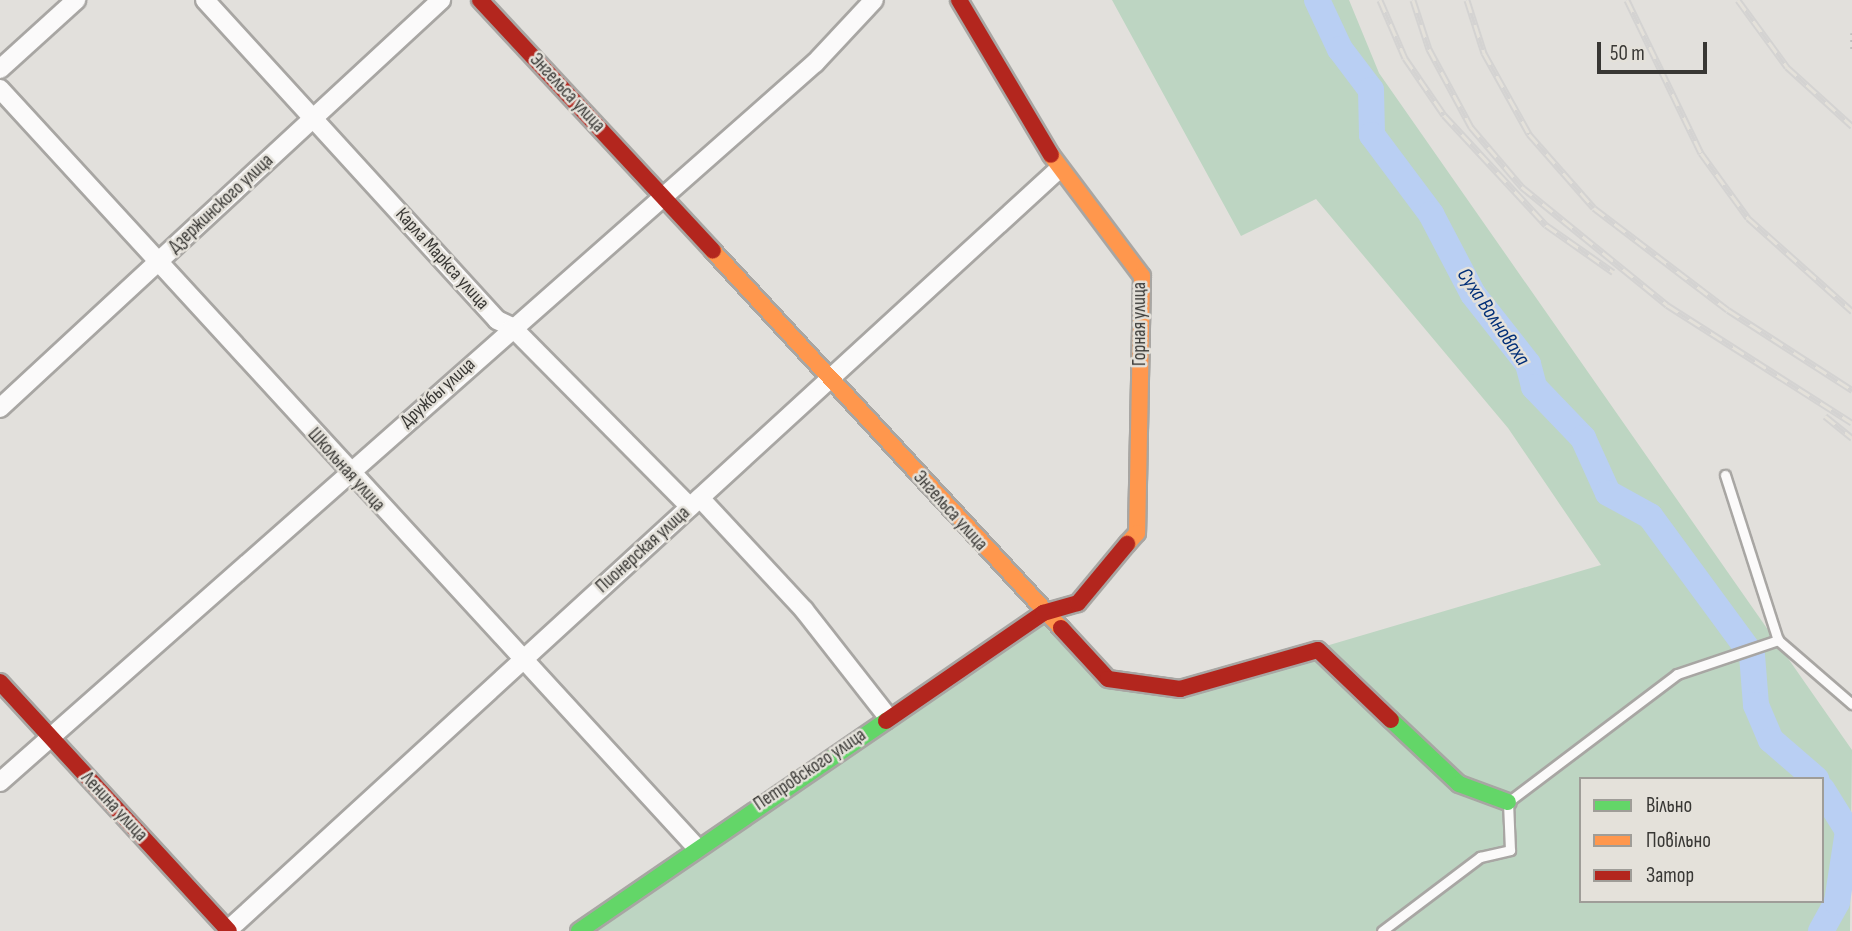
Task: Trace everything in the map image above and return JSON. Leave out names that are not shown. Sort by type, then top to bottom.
[{"type":"street","points":[[0,69],[76,0]]},
{"type":"street","name":"Карла Маркса улица","points":[[205,0],[497,320],[512,327],[804,610],[888,717]]},
{"type":"street","name":"Дзержинского улица","points":[[0,408],[441,0]]},
{"type":"street","name":"Энгельса улица","points":[[480,0],[663,194],[1043,613],[1108,679],[1180,689],[1318,650],[1459,784],[1508,802]]},
{"type":"street","name":"Дружбы улица","points":[[0,782],[512,327],[815,63],[874,0]]},
{"type":"street","name":"Горная улица","points":[[959,0],[1059,169],[1142,276],[1137,533],[1078,603],[1043,613]]},
{"type":"street","name":"Школьная улица","points":[[0,89],[520,663],[696,847]]},
{"type":"street","name":"Пионерская улица","points":[[228,931],[1059,169]]},
{"type":"street","name":"Петровского улица","points":[[579,931],[696,847],[1043,613]]},
{"type":"street","name":"Ленина улица","points":[[0,682],[228,931]]},
{"type":"lane","points":[[1725,475],[1777,640],[1852,705]]},
{"type":"lane","points":[[1382,931],[1480,857],[1510,850],[1508,802],[1677,674],[1777,640]]},
{"type":"path","points":[[1852,33],[1852,52]]},
{"type":"green space","points":[[1112,0],[1349,0],[1379,73],[1852,750],[1850,931],[579,931],[1043,613],[1108,679],[1180,689],[1601,565],[1508,428],[1316,199],[1241,236]]},
{"type":"waterway","name":"Суха Волноваха","points":[[1317,0],[1340,49],[1371,90],[1372,135],[1431,214],[1473,294],[1528,364],[1534,387],[1583,438],[1608,493],[1650,516],[1752,655],[1756,705],[1771,740],[1814,777]]},
{"type":"waterway","name":"Суха Волноваха","points":[[1821,931],[1837,902],[1848,831],[1824,792]]},
{"type":"railway","points":[[1380,0],[1405,58],[1444,115],[1546,225],[1613,272]]},
{"type":"railway","points":[[1413,0],[1429,49],[1471,127],[1522,187],[1667,305],[1852,423]]},
{"type":"railway","points":[[1467,0],[1484,53],[1529,134],[1594,208],[1728,310],[1852,390]]},
{"type":"railway","points":[[1627,0],[1701,153],[1748,218],[1852,311]]},
{"type":"railway","points":[[1738,0],[1787,67],[1852,126]]},
{"type":"railway","points":[[1825,416],[1852,438]]},
{"type":"traffic: fast","points":[[1391,720],[1459,784],[1508,802]]},
{"type":"traffic: fast","points":[[579,931],[886,721]]},
{"type":"traffic: slow","points":[[1051,155],[1142,276],[1137,533],[1127,544]]},
{"type":"traffic: slow","points":[[713,251],[1061,628]]},
{"type":"traffic: jam","points":[[480,0],[713,251]]},
{"type":"traffic: jam","points":[[959,0],[1051,155]]},
{"type":"traffic: jam","points":[[886,721],[1043,613],[1078,603],[1127,544]]},
{"type":"traffic: jam","points":[[1061,628],[1108,679],[1180,689],[1318,650],[1391,720]]},
{"type":"traffic: jam","points":[[0,682],[229,931]]}]
